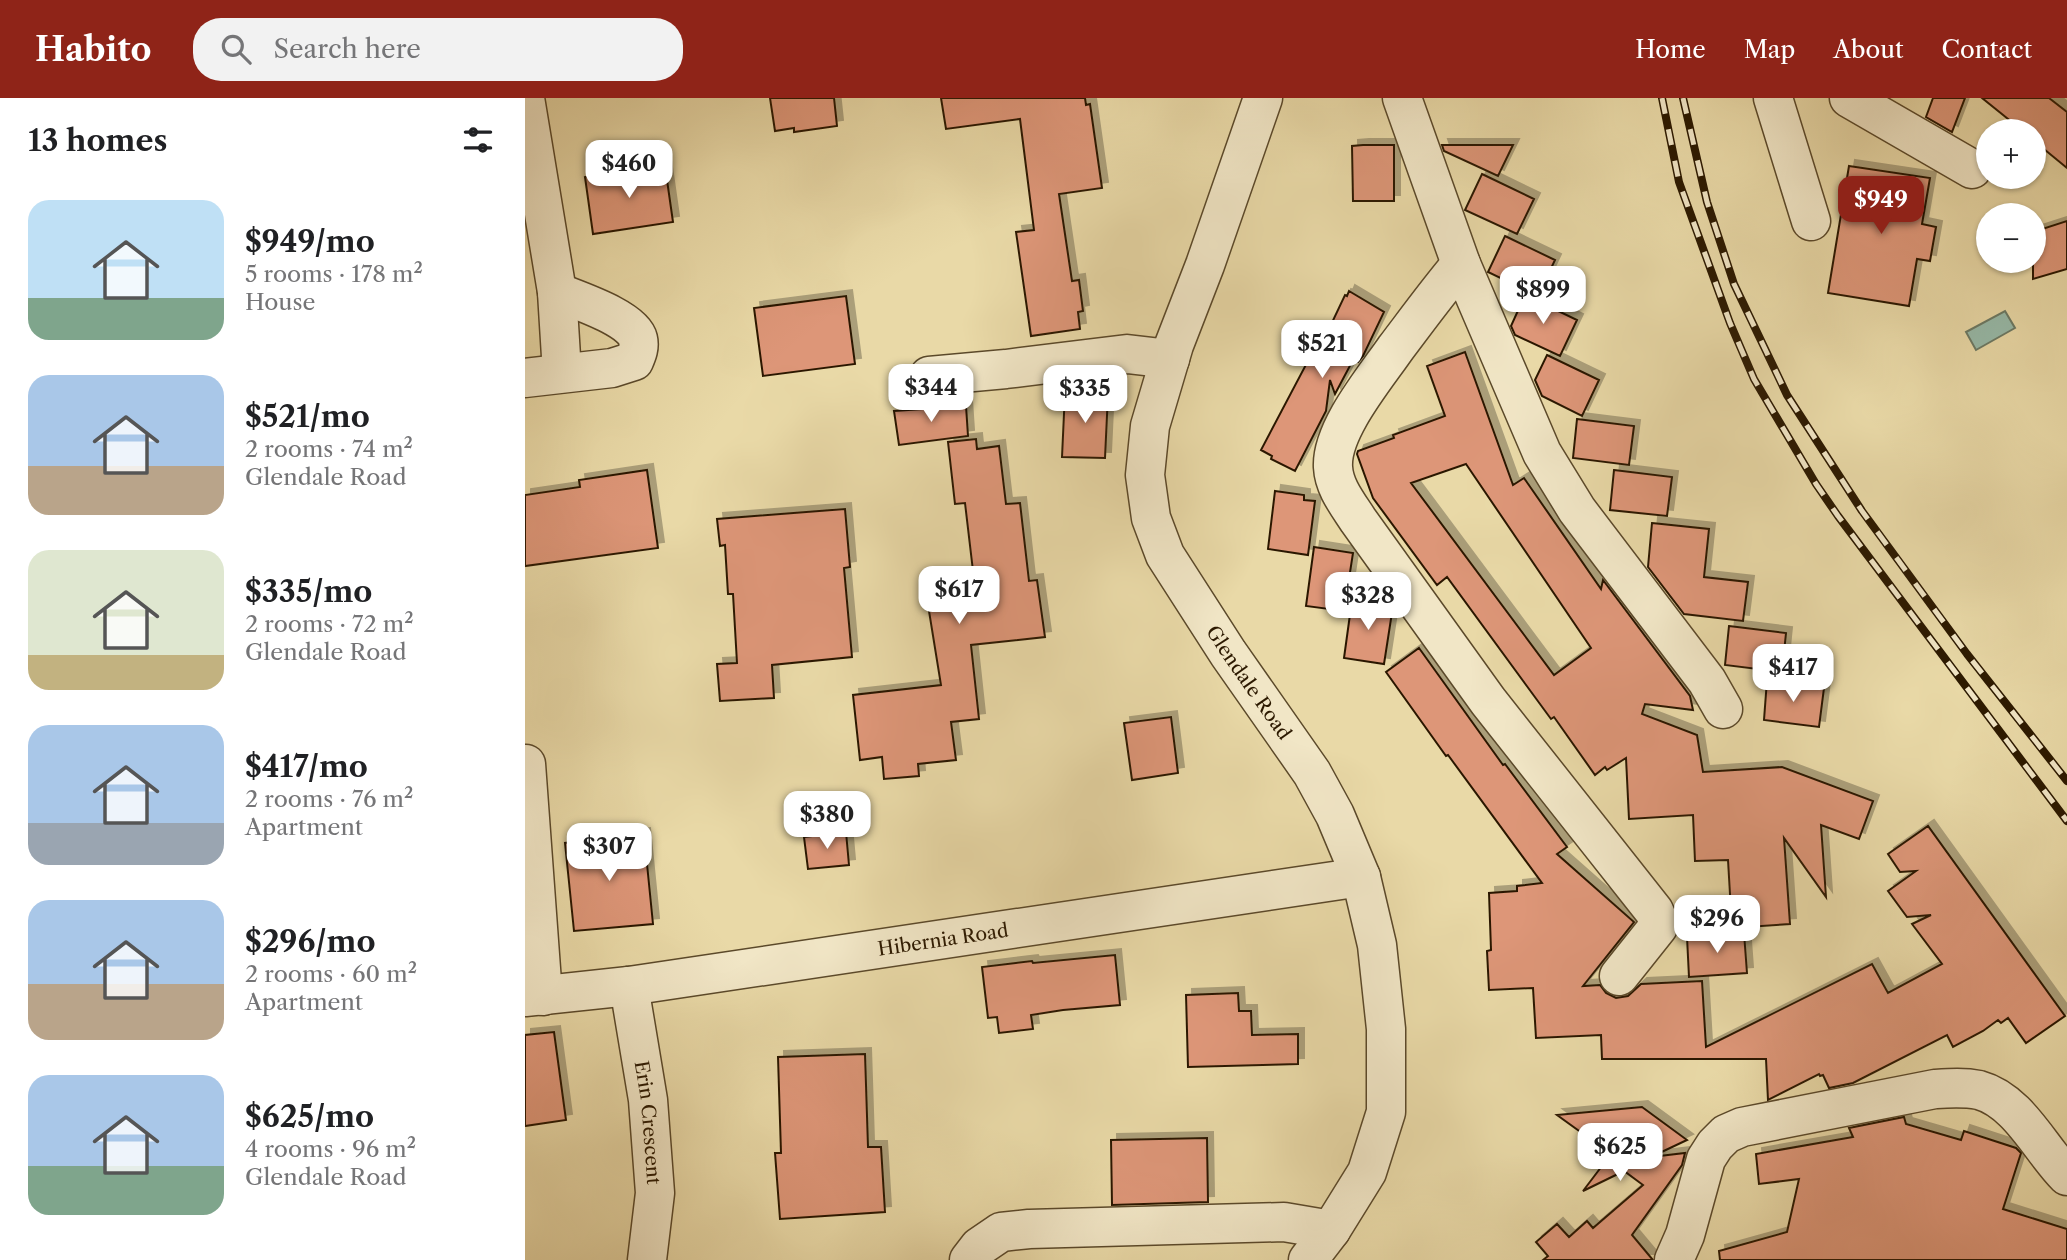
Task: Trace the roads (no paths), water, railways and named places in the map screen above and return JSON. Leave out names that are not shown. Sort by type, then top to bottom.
[{"type":"street","points":[[525,98],[557,292],[562,373]]},
{"type":"street","name":"Glendale Road","points":[[1263,98],[1170,359],[1150,426],[1145,475],[1151,518],[1165,555],[1228,653],[1313,773],[1335,814],[1361,877],[1377,944],[1385,1017],[1386,1112],[1367,1172],[1331,1230],[1308,1260]]},
{"type":"street","points":[[1402,98],[1461,264],[1542,453],[1577,510],[1707,681],[1723,709]]},
{"type":"street","points":[[1773,98],[1811,221]]},
{"type":"street","points":[[1849,98],[1972,169]]},
{"type":"street","points":[[1461,264],[1431,300],[1363,395],[1344,426],[1336,447],[1333,466],[1339,491],[1351,510],[1487,701],[1654,911],[1658,927],[1619,976]]},
{"type":"street","points":[[525,378],[613,368],[634,361],[638,351],[638,339],[634,330],[619,318],[557,292]]},
{"type":"street","points":[[929,376],[1127,354],[1170,359]]},
{"type":"street","points":[[526,764],[534,997]]},
{"type":"street","name":"Hibernia Road","points":[[534,997],[629,986],[1361,877]]},
{"type":"street","name":"Erin Crescent","points":[[629,986],[648,1100],[655,1193],[647,1260]]},
{"type":"street","points":[[1674,1260],[1685,1235],[1706,1159],[1725,1134],[1742,1127],[1935,1089],[1960,1088],[1980,1091],[2013,1111],[2067,1176]]},
{"type":"street","points":[[969,1260],[979,1247],[1001,1232],[1029,1229],[1284,1222],[1331,1230]]},
{"type":"railway","points":[[1662,98],[1679,182],[1730,323],[1754,379],[1838,516],[2067,821]]},
{"type":"railway","points":[[1683,98],[1707,202],[1734,284],[1787,395],[1862,511],[1967,654],[2067,781]]}]
